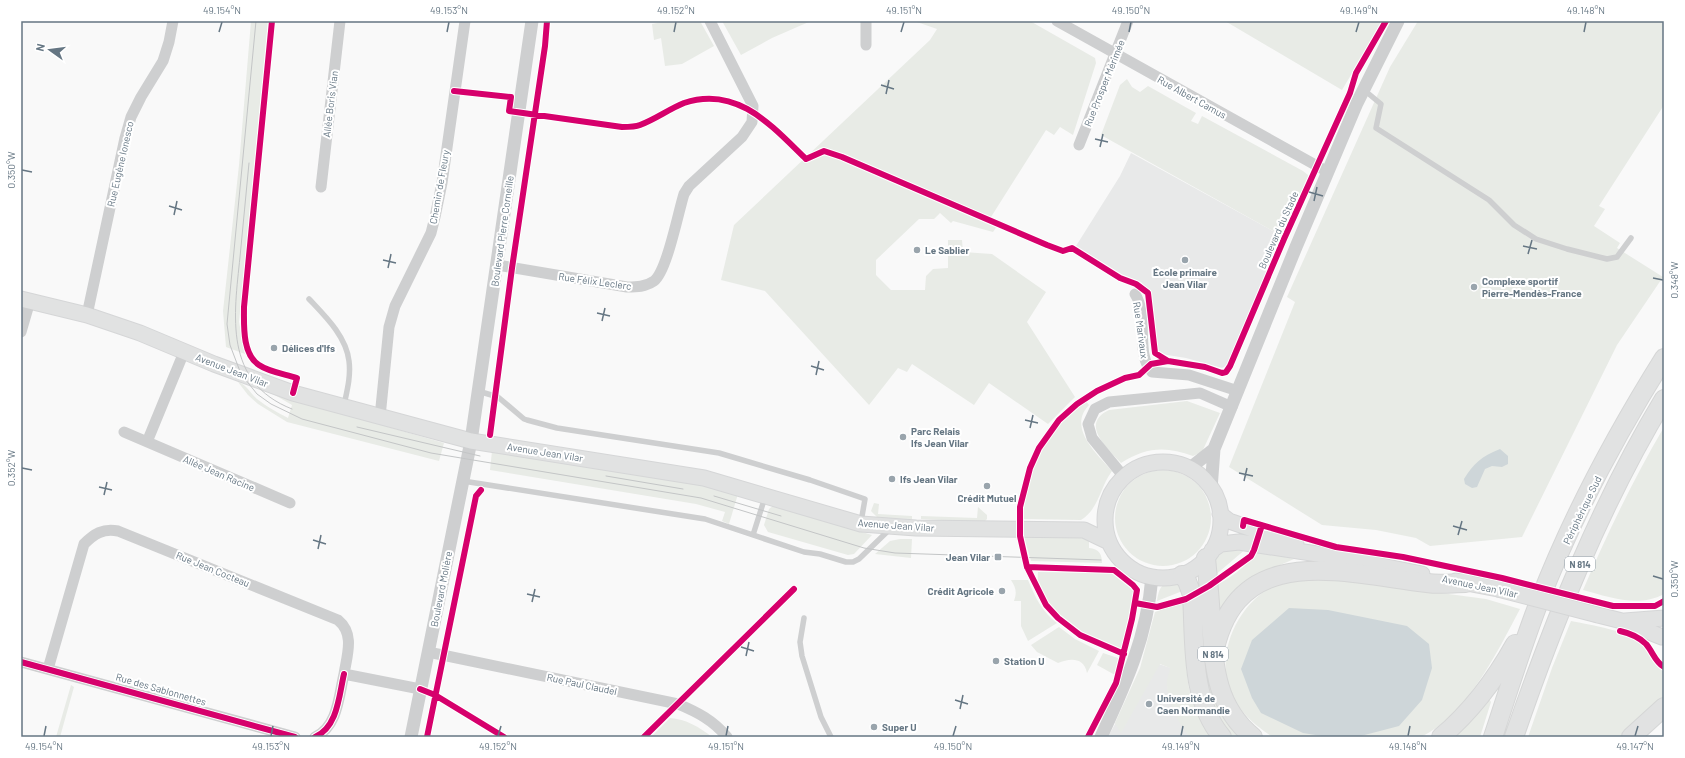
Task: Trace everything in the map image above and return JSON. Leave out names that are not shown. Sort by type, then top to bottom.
[{"type":"highway","name":"Périphérique Sud","points":[[1493,737],[1539,601],[1589,494],[1649,382],[1664,358]]},
{"type":"highway","name":"Périphérique Sud","points":[[1514,737],[1536,673],[1569,590],[1632,457],[1664,399]]},
{"type":"highway","name":"N 814","points":[[1209,554],[1209,586],[1213,658],[1216,676],[1223,698],[1237,722],[1253,737]]},
{"type":"highway","name":"N 814","points":[[1213,658],[1220,629],[1230,610],[1256,586],[1272,576],[1295,571],[1332,571],[1429,583],[1466,583]]},
{"type":"highway","name":"N 814","points":[[1182,575],[1187,581],[1192,595],[1200,696],[1214,728],[1222,737]]},
{"type":"highway","name":"N 814","points":[[1441,737],[1469,711],[1499,673],[1539,601]]},
{"type":"highway","points":[[1631,737],[1664,707]]},
{"type":"main road","name":"Avenue Jean Vilar","points":[[25,300],[87,315],[140,333],[184,352],[293,393],[471,441],[704,478],[861,524],[1084,530],[1109,542]]},
{"type":"main road","points":[[1084,530],[1106,507],[1116,486],[1124,477],[1144,465],[1155,462],[1173,463],[1190,468],[1201,476],[1216,496],[1220,514],[1220,527],[1209,554],[1195,568],[1182,575],[1167,578],[1152,577],[1139,573],[1127,566],[1117,555],[1109,542],[1106,530],[1106,507]]},
{"type":"main road","name":"Avenue Jean Vilar","points":[[1220,514],[1230,521],[1336,558]]},
{"type":"main road","name":"Avenue Jean Vilar","points":[[1209,554],[1221,544],[1239,542],[1336,558],[1498,589],[1622,621],[1663,636]]},
{"type":"main road","name":"Avenue Jean Vilar","points":[[1622,621],[1664,618]]},
{"type":"street","name":"Rue Eugène Ionesco","points":[[87,315],[125,138],[131,117],[141,96],[163,61],[169,42],[172,21]]},
{"type":"street","name":"Allée Boris Vian","points":[[321,187],[340,21]]},
{"type":"street","name":"Chemin de Fleury","points":[[380,417],[389,327],[396,306],[431,233],[435,217],[442,183],[465,21]]},
{"type":"street","name":"Boulevard Pierre Corneille","points":[[471,441],[532,21]]},
{"type":"street","name":"Rue Félix Leclerc","points":[[497,266],[627,287],[642,287],[655,280],[664,265],[684,194],[689,186],[742,137],[752,122],[753,106],[710,21]]},
{"type":"street","points":[[866,21],[866,44]]},
{"type":"street","name":"Rue Albert Camus","points":[[1057,21],[1328,172]]},
{"type":"street","name":"Rue Prosper Mérimée","points":[[1079,145],[1128,21]]},
{"type":"street","points":[[1211,488],[1214,449],[1328,172],[1364,90],[1398,21]]},
{"type":"street","name":"Rue Marivaux","points":[[1135,294],[1140,309],[1146,364],[1152,372],[1189,375],[1238,391]]},
{"type":"street","points":[[21,332],[25,300]]},
{"type":"street","points":[[147,442],[184,352]]},
{"type":"street","points":[[1124,477],[1092,438],[1088,424],[1095,409],[1109,402],[1200,393],[1232,407]]},
{"type":"street","name":"Allée Jean Racine","points":[[124,432],[290,503]]},
{"type":"street","name":"Boulevard Molière","points":[[411,737],[471,441]]},
{"type":"street","points":[[1190,468],[1214,449]]},
{"type":"street","name":"Rue Jean Cocteau","points":[[48,669],[84,544],[93,535],[107,530],[118,531],[338,620],[344,625],[348,633],[349,644],[344,674]]},
{"type":"street","points":[[1101,737],[1134,662],[1147,615],[1152,577]]},
{"type":"street","name":"Rue Paul Claudel","points":[[428,652],[678,704],[704,715],[720,728],[727,737]]},
{"type":"street","name":"Rue des Sablonnettes","points":[[21,662],[295,737]]},
{"type":"street","points":[[315,737],[326,730],[334,719],[344,674],[420,689]]},
{"type":"lane","points":[[1364,90],[1381,104],[1376,128],[1489,200],[1514,225],[1536,239],[1567,249],[1607,259],[1617,257],[1631,238]]},
{"type":"lane","points":[[309,299],[331,322],[343,342],[349,361],[348,384],[344,407]]},
{"type":"lane","points":[[478,391],[498,397],[524,419],[557,428],[720,453],[810,480],[865,499],[861,524]]},
{"type":"lane","points":[[463,481],[705,519],[804,552],[820,554],[846,562],[853,562],[859,559],[894,526]]},
{"type":"lane","points":[[753,535],[765,496]]},
{"type":"lane","points":[[804,618],[800,642],[802,656],[822,717],[831,737]]},
{"type":"shaded area","points":[[251,21],[268,21],[239,322],[245,354],[226,347],[223,311],[239,165]]},
{"type":"shaded area","points":[[667,21],[700,21],[714,46],[682,64],[665,66],[661,38],[654,40],[652,24]]},
{"type":"shaded area","points":[[722,21],[811,21],[772,38],[741,55]]},
{"type":"shaded area","points":[[914,21],[1030,21],[1095,58],[1096,63],[1073,135],[1060,127],[1054,135],[1046,130],[991,217],[1000,222],[993,232],[953,221],[951,223],[940,213],[934,219],[919,219],[876,260],[876,275],[891,290],[925,290],[926,276],[933,269],[948,268],[948,240],[962,240],[963,252],[992,254],[1046,292],[1027,322],[1075,397],[1048,424],[989,383],[974,405],[912,364],[907,372],[898,368],[869,405],[765,291],[721,280],[734,225],[930,40],[937,29]]},
{"type":"shaded area","points":[[1225,21],[1383,21],[1342,90]]},
{"type":"shaded area","name":"Complexe sportif Pierre-Mendès-France","points":[[1418,21],[1664,21],[1664,105],[1599,206],[1605,209],[1594,226],[1620,243],[1617,248],[1663,277],[1617,345],[1522,537],[1430,546],[1416,538],[1376,530],[1322,525],[1229,467],[1295,302],[1287,297],[1390,67]]},
{"type":"shaded area","points":[[1127,79],[1132,87],[1140,92],[1148,86],[1196,113],[1191,121],[1198,124],[1202,116],[1308,175],[1308,181],[1282,236],[1101,135],[1120,85]]},
{"type":"shaded area","name":"École primaire Jean Vilar","points":[[1131,153],[1282,236],[1227,365],[1222,368],[1186,358],[1155,353],[1150,293],[1141,282],[1121,274],[1076,246],[1120,176]]},
{"type":"shaded area","points":[[238,382],[244,385],[261,402],[288,418],[292,405],[273,394],[444,443],[439,461],[287,422],[258,404],[248,395]]},
{"type":"shaded area","points":[[1085,400],[1089,405],[1083,414],[1081,423],[1083,432],[1092,449],[1112,471],[1096,504],[1081,520],[1023,519],[1029,483],[1040,452],[1059,425]]},
{"type":"shaded area","points":[[1187,401],[1220,413],[1202,452],[1193,456],[1174,451],[1156,450],[1139,454],[1121,463],[1109,451],[1096,429],[1096,422],[1100,416],[1109,410]]},
{"type":"shaded area","points":[[1664,427],[1664,594],[1654,598],[1634,601],[1613,598],[1583,590],[1621,507]]},
{"type":"shaded area","points":[[1500,449],[1508,456],[1508,464],[1502,467],[1492,466],[1485,469],[1477,487],[1472,488],[1465,484],[1464,479],[1475,465],[1483,458]]},
{"type":"shaded area","points":[[492,451],[697,484],[738,494],[729,524],[722,521],[725,512],[696,504],[490,470]]},
{"type":"shaded area","points":[[1163,470],[1181,473],[1197,484],[1208,500],[1211,518],[1208,536],[1197,552],[1181,563],[1163,566],[1145,563],[1129,552],[1118,536],[1115,518],[1118,500],[1129,484],[1145,473]]},
{"type":"shaded area","points":[[874,503],[879,504],[878,514],[912,516],[912,519],[878,518],[871,511]]},
{"type":"shaded area","points":[[774,505],[872,535],[854,554],[848,555],[768,532],[764,525],[769,509]]},
{"type":"shaded area","points":[[978,507],[987,515],[987,519],[984,522],[921,519],[921,516],[977,518]]},
{"type":"shaded area","points":[[1024,537],[1089,538],[1089,548],[1099,552],[1102,563],[1031,561]]},
{"type":"shaded area","points":[[912,539],[911,558],[875,554],[890,541]]},
{"type":"shaded area","points":[[1224,548],[1247,548],[1213,577],[1214,559]]},
{"type":"shaded area","points":[[1257,551],[1294,559],[1269,570],[1221,616],[1212,588],[1242,568]]},
{"type":"shaded area","points":[[1038,572],[1113,573],[1133,587],[1134,595],[1121,650],[1080,631],[1055,611],[1045,599],[1039,586]]},
{"type":"shaded area","points":[[1329,578],[1486,599],[1520,609],[1491,662],[1467,698],[1438,727],[1421,737],[1273,737],[1260,728],[1241,710],[1232,696],[1226,673],[1228,644],[1233,630],[1250,605],[1261,594],[1273,586],[1293,580]]},
{"type":"shaded area","points":[[1011,580],[1028,580],[1040,604],[1047,614],[1057,623],[1028,641],[1021,626],[1021,601],[1014,601],[1016,590]]},
{"type":"shaded area","points":[[1169,582],[1178,582],[1185,590],[1157,601],[1159,592],[1165,584]]},
{"type":"shaded area","points":[[1186,601],[1186,658],[1190,692],[1199,715],[1211,737],[1190,737],[1186,732],[1178,720],[1169,699],[1167,680],[1170,668],[1160,664],[1121,733],[1115,723],[1140,668],[1155,612]]},
{"type":"shaded area","points":[[1289,608],[1328,610],[1407,626],[1429,644],[1432,668],[1422,700],[1399,726],[1357,737],[1328,737],[1303,733],[1261,713],[1252,698],[1241,669],[1252,640]]},
{"type":"shaded area","points":[[1202,612],[1208,655],[1244,737],[1230,737],[1214,713],[1203,672]]},
{"type":"shaded area","points":[[1571,621],[1611,629],[1631,636],[1645,646],[1655,662],[1664,670],[1664,697],[1621,737],[1528,737],[1552,668]]},
{"type":"shaded area","points":[[1059,627],[1075,639],[1099,651],[1087,673],[1080,661],[1067,660],[1058,663],[1037,652],[1031,645]]},
{"type":"shaded area","points":[[1103,653],[1121,659],[1115,675],[1097,665]]},
{"type":"shaded area","name":"Université de Caen Normandie","points":[[1149,661],[1171,668],[1167,685],[1170,697],[1175,712],[1190,737],[1108,737]]},
{"type":"shaded area","points":[[71,685],[74,687],[60,737],[56,737]]},
{"type":"shaded area","points":[[1489,699],[1491,702],[1480,737],[1449,737]]},
{"type":"shaded area","points":[[670,718],[692,724],[712,737],[651,737]]},
{"type":"tram line","points":[[256,21],[227,324],[230,345],[241,374],[257,394],[271,404],[302,419],[431,453],[701,498],[864,548],[895,553],[1101,560]]},
{"type":"tram line","points":[[249,163],[236,301],[238,345],[244,364],[254,382],[270,397],[292,409]]},
{"type":"tram line","points":[[357,427],[480,456]]},
{"type":"tram line","points":[[606,476],[683,489]]},
{"type":"tram line","points":[[714,496],[781,516]]},
{"type":"cycle path","points":[[272,21],[244,307],[244,330],[249,354],[253,360],[267,369],[297,378],[293,393]]},
{"type":"cycle path","points":[[490,435],[512,268],[545,46],[547,21]]},
{"type":"cycle path","name":"Boulevard du Stade","points":[[1124,654],[1080,635],[1058,618],[1046,605],[1027,567],[1020,536],[1020,507],[1030,468],[1039,448],[1059,420],[1077,404],[1097,391],[1125,378],[1139,375],[1151,364],[1168,361],[1205,367],[1222,373],[1226,372],[1230,366],[1284,239],[1350,93],[1356,73],[1386,21]]},
{"type":"cycle path","points":[[454,91],[511,97],[509,111],[622,127],[634,127],[640,125],[684,103],[703,99],[721,100],[737,104],[766,122],[806,159],[824,151],[842,157],[1047,245],[1063,251],[1072,248],[1120,278],[1136,284],[1148,293],[1155,353],[1168,361]]},
{"type":"cycle path","points":[[427,737],[476,496],[481,490]]},
{"type":"cycle path","points":[[1243,526],[1244,520],[1336,547],[1403,557],[1502,578],[1613,606],[1655,606],[1664,601]]},
{"type":"cycle path","points":[[1135,603],[1157,607],[1186,599],[1209,586],[1251,556],[1262,525]]},
{"type":"cycle path","points":[[1027,567],[1114,570],[1137,590],[1132,619],[1116,683],[1088,737]]},
{"type":"cycle path","points":[[644,737],[794,589]]},
{"type":"cycle path","points":[[1620,631],[1640,639],[1646,644],[1656,660],[1664,667]]},
{"type":"cycle path","points":[[21,662],[295,737]]},
{"type":"cycle path","points":[[315,737],[329,726],[333,718],[339,701],[344,674]]},
{"type":"cycle path","points":[[420,689],[435,695],[504,737]]},
{"type":"place","name":"Le Sablier","points":[[917,250]]},
{"type":"place","name":"École primaire Jean Vilar","points":[[1185,260]]},
{"type":"place","name":"Complexe sportif Pierre-Mendès-France","points":[[1474,287]]},
{"type":"place","name":"Délices d'Ifs","points":[[274,348]]},
{"type":"place","name":"Parc Relais Ifs Jean Vilar","points":[[903,437]]},
{"type":"place","name":"Ifs Jean Vilar","points":[[892,479]]},
{"type":"place","name":"Crédit Mutuel","points":[[987,486]]},
{"type":"place","name":"Jean Vilar","points":[[998,557]]},
{"type":"place","name":"Crédit Agricole","points":[[1002,591]]},
{"type":"place","name":"Station U","points":[[996,661]]},
{"type":"place","name":"Université de Caen Normandie","points":[[1149,704]]},
{"type":"place","name":"Super U","points":[[874,727]]}]
